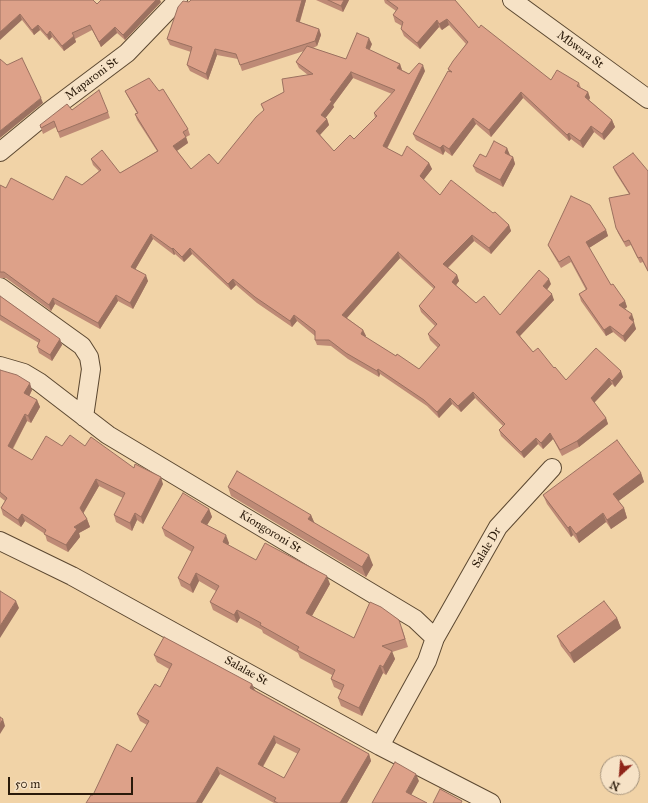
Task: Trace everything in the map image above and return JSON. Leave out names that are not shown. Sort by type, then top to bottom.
[{"type":"street","name":"Maparoni St","points":[[0,152],[51,110],[127,53],[178,0]]},
{"type":"street","name":"Mbwara St","points":[[512,0],[648,99]]},
{"type":"street","points":[[0,287],[82,346],[89,357],[91,369],[84,417]]},
{"type":"street","name":"Kiongoroni St","points":[[0,366],[24,373],[39,382],[108,435],[415,618],[435,638]]},
{"type":"street","name":"Salale Dr","points":[[435,638],[498,527],[552,468]]},
{"type":"street","name":"Salalae St","points":[[0,541],[78,580],[380,746],[491,803]]},
{"type":"street","points":[[380,746],[427,661],[435,638]]},
{"type":"building","points":[[0,0],[93,0],[97,4],[101,0],[156,0],[123,35],[115,27],[99,42],[90,25],[72,33],[74,36],[62,46],[50,31],[47,35],[38,25],[32,30],[20,14],[0,32]]},
{"type":"building","points":[[191,0],[302,0],[296,21],[319,29],[315,41],[240,65],[236,54],[215,49],[206,74],[187,65],[192,47],[167,39],[178,7],[183,1],[189,2]]},
{"type":"building","points":[[328,0],[344,0],[341,6]]},
{"type":"building","points":[[387,0],[455,0],[479,28],[481,25],[551,80],[557,70],[579,83],[577,86],[588,92],[585,97],[612,120],[602,134],[591,126],[580,141],[569,133],[567,135],[521,92],[489,130],[473,118],[449,149],[443,145],[440,148],[413,134],[448,71],[452,72],[448,69],[468,42],[447,19],[439,24],[437,20],[417,43],[401,29],[403,22],[393,15],[398,8]]},
{"type":"building","points":[[357,33],[369,38],[366,48],[400,64],[397,68],[409,74],[419,63],[423,65],[383,146],[402,156],[407,146],[429,163],[420,176],[440,195],[451,180],[493,213],[495,212],[509,225],[489,248],[472,235],[443,264],[457,275],[452,282],[476,303],[484,296],[500,315],[539,270],[549,279],[543,286],[552,294],[516,332],[533,352],[538,348],[566,380],[596,348],[621,371],[612,381],[609,378],[591,398],[606,418],[577,441],[560,450],[550,433],[541,443],[536,438],[521,452],[499,430],[505,424],[473,392],[458,406],[450,398],[437,412],[424,400],[378,369],[377,371],[346,353],[329,340],[315,340],[315,331],[294,315],[290,321],[255,297],[233,279],[228,284],[190,248],[182,257],[173,248],[172,249],[151,234],[131,267],[146,275],[130,303],[116,295],[98,323],[53,298],[49,305],[4,272],[0,272],[0,185],[6,188],[11,178],[53,200],[66,176],[82,185],[101,170],[91,159],[102,150],[120,173],[158,151],[135,114],[138,113],[125,91],[149,78],[159,91],[163,89],[188,129],[183,132],[186,137],[173,146],[191,169],[209,154],[218,164],[256,117],[264,110],[261,104],[284,92],[282,79],[313,74],[296,62],[307,46],[346,59]],"holes":[[[351,72],[395,90],[374,113],[377,116],[354,139],[350,135],[334,151],[316,131],[327,119],[321,115],[332,101],[330,100]],[[398,252],[435,287],[419,306],[437,324],[428,334],[440,345],[419,369],[397,354],[396,356],[361,334],[363,330],[342,315]]]},
{"type":"building","points":[[22,58],[41,98],[0,131],[0,59],[7,65]]},
{"type":"building","points":[[99,90],[108,112],[58,132],[54,121],[41,128],[40,125],[67,104],[72,110]]},
{"type":"building","points":[[494,141],[507,148],[505,153],[513,157],[500,180],[473,166],[480,154],[486,157]]},
{"type":"building","points":[[633,153],[648,171],[648,271],[641,257],[638,258],[629,240],[624,242],[616,228],[609,198],[630,194],[613,167]]},
{"type":"building","points":[[571,196],[590,205],[606,230],[586,242],[611,285],[613,284],[625,301],[619,305],[632,314],[629,318],[634,322],[623,336],[610,326],[604,330],[579,294],[587,289],[569,256],[559,262],[548,245]]},
{"type":"building","points":[[0,296],[60,339],[50,355],[37,347],[40,340],[0,315]]},
{"type":"building","points":[[0,370],[17,375],[30,383],[24,393],[37,400],[28,416],[25,414],[8,446],[32,460],[46,436],[62,446],[70,435],[85,446],[91,437],[134,468],[135,464],[161,477],[141,517],[135,513],[130,523],[114,515],[125,493],[96,479],[80,508],[87,519],[74,527],[77,529],[66,545],[44,534],[46,530],[22,514],[18,520],[1,508],[7,498],[0,492]]},
{"type":"building","points":[[617,440],[641,473],[613,494],[624,508],[607,520],[603,513],[576,534],[570,526],[568,528],[543,495]]},
{"type":"building","points":[[237,471],[311,515],[308,519],[369,555],[362,567],[228,487]]},
{"type":"building","points":[[183,493],[209,509],[201,522],[226,535],[223,542],[256,560],[265,543],[327,576],[306,613],[354,638],[370,602],[381,607],[399,620],[405,639],[382,646],[392,651],[383,667],[380,665],[359,708],[338,698],[344,685],[331,679],[335,670],[297,650],[299,647],[260,625],[261,623],[237,610],[234,615],[210,602],[219,586],[196,573],[190,585],[178,578],[194,547],[162,528]]},
{"type":"building","points":[[0,591],[16,601],[0,626]]},
{"type":"building","points":[[604,601],[617,618],[570,653],[557,636]]},
{"type":"building","points":[[164,637],[252,684],[250,688],[369,754],[340,803],[278,803],[274,801],[276,798],[217,767],[196,803],[86,803],[91,795],[93,795],[117,744],[131,752],[149,721],[137,714],[155,684],[160,687],[172,664],[154,655]],"holes":[[[274,736],[300,749],[284,778],[258,764]]]},
{"type":"building","points":[[0,717],[3,719],[0,724]]},
{"type":"building","points":[[395,762],[416,774],[406,792],[427,803],[372,803]]},
{"type":"building","points":[[440,789],[462,801],[461,803],[433,803]]}]
